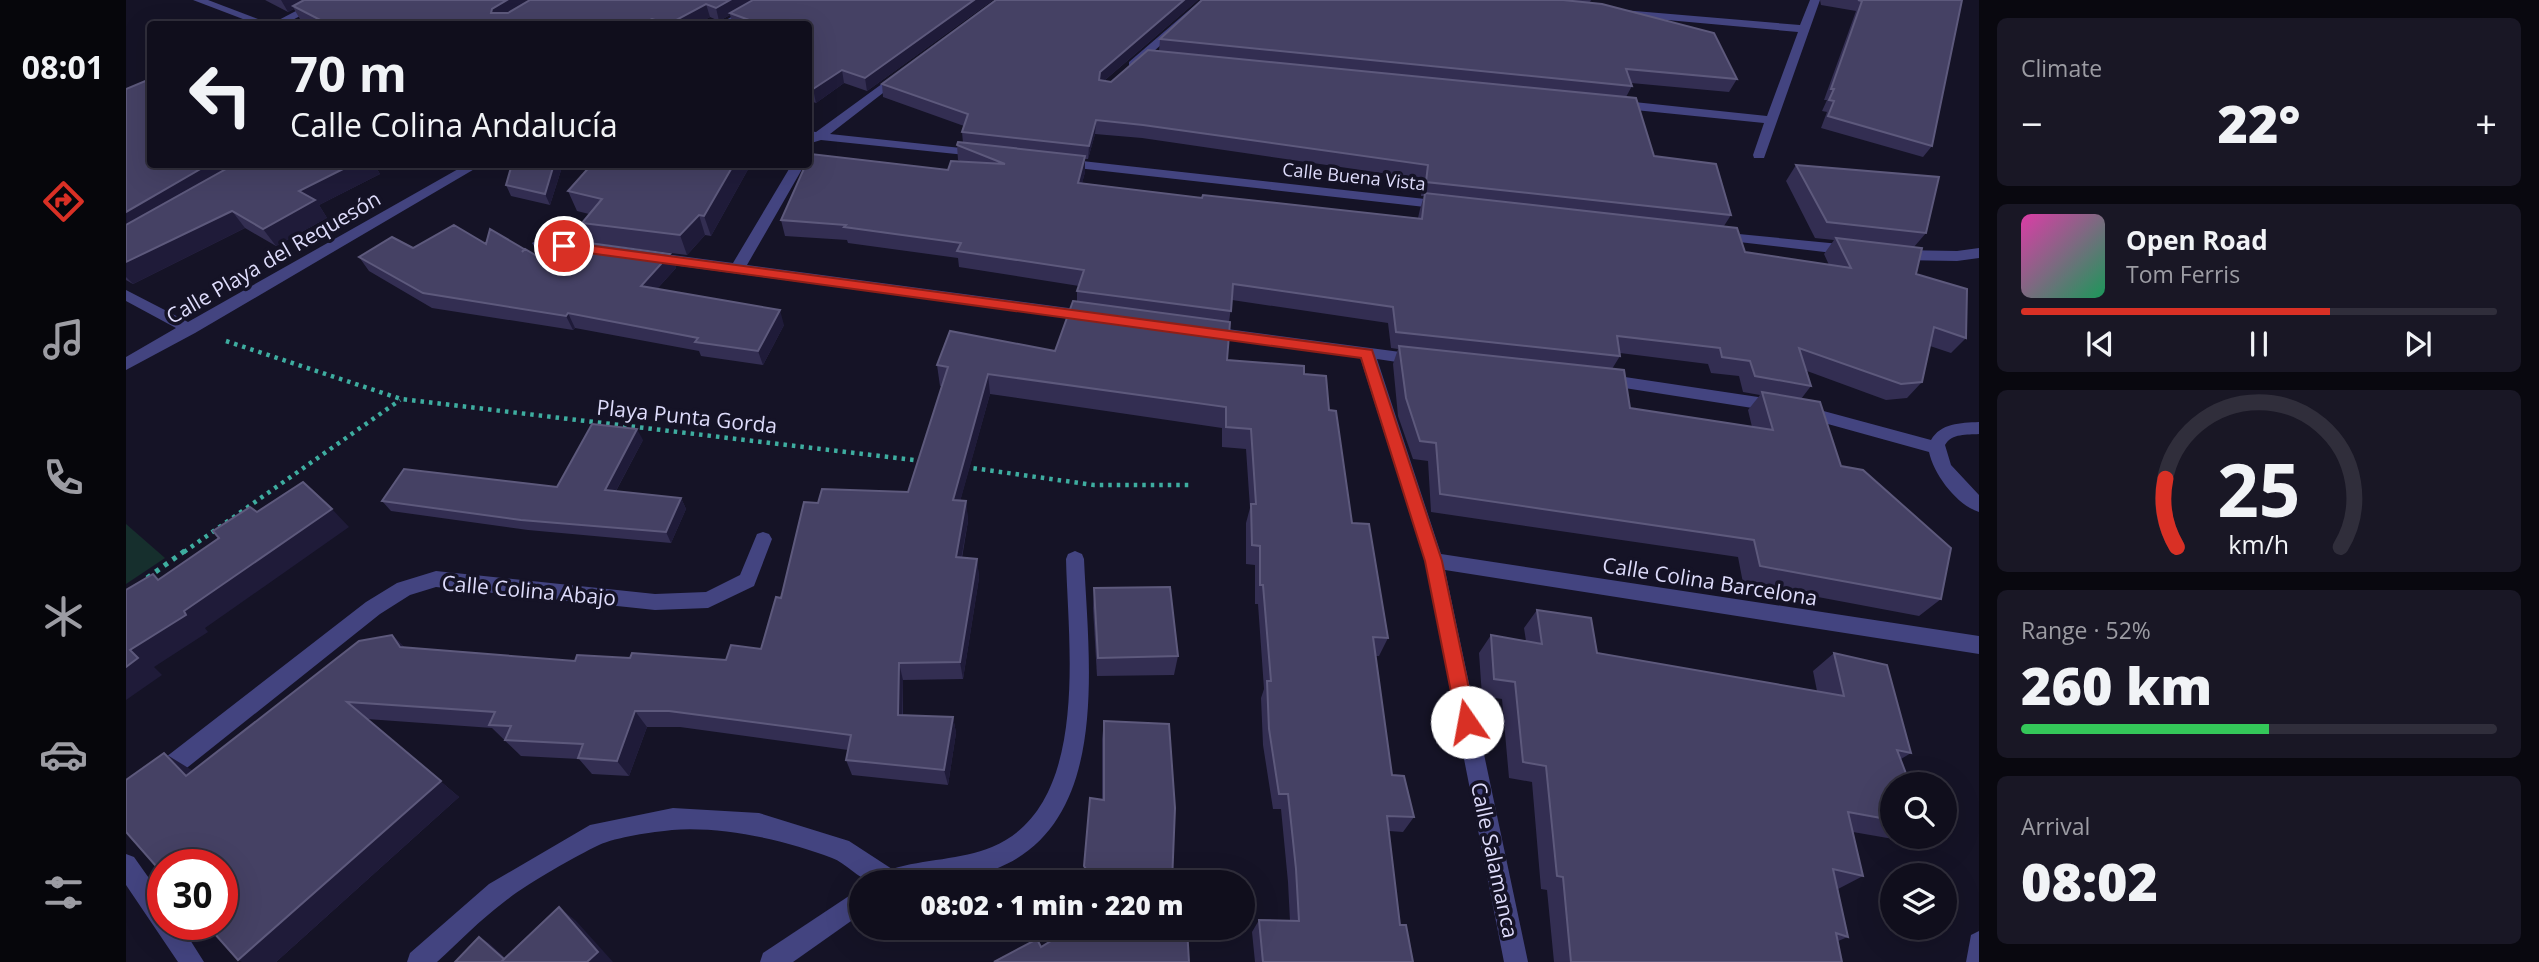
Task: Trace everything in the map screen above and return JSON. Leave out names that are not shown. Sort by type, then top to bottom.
[{"type":"street","points":[[198,0],[257,21]]},
{"type":"street","points":[[282,21],[326,0]]},
{"type":"street","points":[[730,21],[769,0]]},
{"type":"street","points":[[1124,73],[1207,0]]},
{"type":"street","points":[[1759,155],[1815,0]]},
{"type":"street","points":[[1614,12],[1805,29]]},
{"type":"street","points":[[1142,56],[1156,58]]},
{"type":"street","points":[[812,138],[915,64]]},
{"type":"street","points":[[1607,103],[1772,120]]},
{"type":"street","points":[[812,139],[995,156]]},
{"type":"street","name":"Calle Buena Vista","points":[[1051,162],[1453,206]]},
{"type":"street","name":"Calle Playa del Requesón","points":[[126,364],[470,168]]},
{"type":"street","points":[[738,268],[797,168]]},
{"type":"street","points":[[1703,234],[1916,257],[1979,253]]},
{"type":"street","points":[[539,243],[605,251]]},
{"type":"street","points":[[632,255],[1108,318]]},
{"type":"street","points":[[126,295],[190,329]]},
{"type":"street","points":[[1189,329],[1434,361]]},
{"type":"street","name":"Calle Salamanca","points":[[1367,353],[1434,561],[1516,962]]},
{"type":"street","points":[[1582,377],[1798,410],[1936,448]]},
{"type":"street","points":[[1979,428],[1950,431],[1941,438],[1936,448],[1938,461],[1946,477],[1979,505]]},
{"type":"street","name":"Calle Colina Abajo","points":[[126,802],[373,608],[404,589],[436,579],[655,602],[708,600],[747,580],[763,539]]},
{"type":"street","points":[[939,870],[1002,856],[1039,831],[1063,791],[1077,734],[1074,559]]},
{"type":"street","name":"Calle Colina Barcelona","points":[[1434,561],[1979,645]]},
{"type":"street","points":[[419,962],[497,892],[598,833],[673,819],[759,824],[841,849],[872,870]]},
{"type":"street","points":[[126,865],[147,896]]},
{"type":"street","points":[[772,962],[849,908]]},
{"type":"street","points":[[177,940],[192,962]]},
{"type":"street","points":[[1978,962],[1979,943]]},
{"type":"path","name":"Playa Punta Gorda","points":[[190,329],[401,399],[934,463]]},
{"type":"path","points":[[137,584],[401,399]]},
{"type":"path","points":[[961,467],[1094,485],[1191,485]]},
{"type":"green space","points":[[126,524],[165,558],[126,584]]},
{"type":"building","points":[[304,0],[507,0],[492,9],[491,13],[508,13],[530,0],[730,0],[716,8],[706,4],[675,21],[322,21],[293,6]]},
{"type":"building","points":[[753,0],[974,0],[865,78],[842,70],[813,89],[812,21],[752,21],[730,13]]},
{"type":"building","points":[[996,0],[1184,0],[1100,72],[1099,80],[1111,82],[1148,50],[1636,98],[1654,156],[1716,164],[1731,215],[1426,182],[1428,165],[1143,125],[1096,120],[1089,146],[962,132],[968,114],[882,84]]},
{"type":"building","points":[[1202,0],[1563,0],[1602,4],[1714,33],[1737,79],[1626,69],[1632,86],[1160,39]]},
{"type":"building","points":[[1858,0],[1962,0],[1932,146],[1828,116],[1834,101],[1829,100],[1834,89],[1831,89],[1862,1]]},
{"type":"building","points":[[147,80],[147,168],[202,168],[126,212],[126,89]]},
{"type":"building","points":[[958,142],[1085,156],[1078,183],[1202,198],[1203,195],[1422,219],[1425,193],[1737,228],[1745,252],[1851,268],[1836,238],[1922,248],[1916,274],[1967,289],[1966,338],[1934,327],[1922,382],[1901,384],[1799,348],[1811,386],[1755,376],[1750,361],[1722,357],[1720,348],[1617,336],[1620,356],[1396,332],[1393,307],[1233,284],[1231,311],[1077,291],[1084,270],[957,251],[961,243],[844,227],[846,225],[781,220],[804,168],[812,168],[812,154],[948,170],[951,161],[1005,164],[957,145]]},
{"type":"building","points":[[1796,165],[1939,177],[1926,233],[1827,222]]},
{"type":"building","points":[[228,168],[345,168],[299,191],[315,200],[263,229],[232,211],[126,262],[126,225]]},
{"type":"building","points":[[511,168],[553,168],[545,194],[506,185]]},
{"type":"building","points":[[588,168],[732,168],[704,216],[699,215],[680,235],[582,223],[602,199],[568,191]]},
{"type":"building","points":[[454,225],[486,244],[490,229],[524,249],[522,252],[525,249],[554,266],[575,241],[670,254],[641,286],[780,310],[758,351],[695,342],[698,338],[568,313],[566,316],[423,293],[359,257],[392,237],[413,248]]},
{"type":"building","points":[[1073,301],[1230,322],[1227,360],[1304,366],[1304,374],[1326,376],[1329,410],[1336,411],[1352,523],[1369,524],[1388,638],[1373,637],[1392,775],[1404,776],[1414,817],[1387,816],[1400,925],[1406,925],[1413,962],[1263,962],[1259,920],[1299,921],[1288,794],[1279,794],[1269,729],[1267,681],[1271,681],[1263,585],[1260,585],[1260,546],[1252,545],[1251,504],[1256,504],[1251,429],[1226,427],[1226,407],[988,374],[953,500],[966,501],[956,557],[977,559],[960,662],[899,663],[898,715],[953,717],[944,770],[846,760],[851,735],[669,711],[635,711],[617,761],[578,758],[583,744],[505,740],[511,726],[489,725],[495,712],[347,702],[441,781],[238,960],[220,940],[238,940],[238,849],[147,849],[147,856],[126,832],[126,780],[164,753],[186,776],[359,641],[392,635],[400,647],[575,661],[577,655],[630,658],[632,653],[726,660],[731,645],[761,649],[776,597],[781,598],[804,502],[818,503],[822,489],[908,492],[948,367],[937,365],[950,331],[1055,351]]},
{"type":"building","points":[[1399,346],[1624,370],[1630,408],[1773,430],[1762,392],[1820,402],[1841,466],[1863,470],[1951,548],[1941,599],[1760,566],[1754,540],[1440,494],[1436,443],[1420,441],[1406,398]]},
{"type":"building","points":[[592,424],[637,429],[605,490],[681,498],[666,532],[521,520],[382,501],[404,469],[557,487]]},
{"type":"building","points":[[303,482],[332,509],[184,611],[186,615],[130,650],[138,658],[126,667],[126,590],[153,574],[158,580],[219,538],[213,531],[250,507],[257,512]]},
{"type":"building","points":[[1170,587],[1178,656],[1098,658],[1094,588]]},
{"type":"building","points":[[1537,610],[1591,618],[1597,653],[1844,696],[1834,653],[1887,665],[1911,753],[1897,750],[1905,772],[1880,772],[1880,818],[1848,812],[1863,876],[1833,869],[1848,937],[1836,933],[1842,962],[1571,962],[1563,877],[1557,876],[1546,766],[1523,762],[1515,682],[1494,679],[1491,635],[1542,644]]},
{"type":"building","points":[[1104,721],[1169,724],[1175,808],[1172,870],[1086,870],[1084,866],[1090,798],[1104,800]]},
{"type":"building","points":[[559,907],[598,952],[587,962],[502,961]]},
{"type":"building","points":[[479,937],[504,959],[503,962],[455,962]]},
{"type":"building","points":[[1035,940],[1041,947],[1052,940],[1188,940],[1189,962],[994,962]]},
{"type":"route","points":[[564,246],[1367,353],[1434,561],[1467,722]]}]
